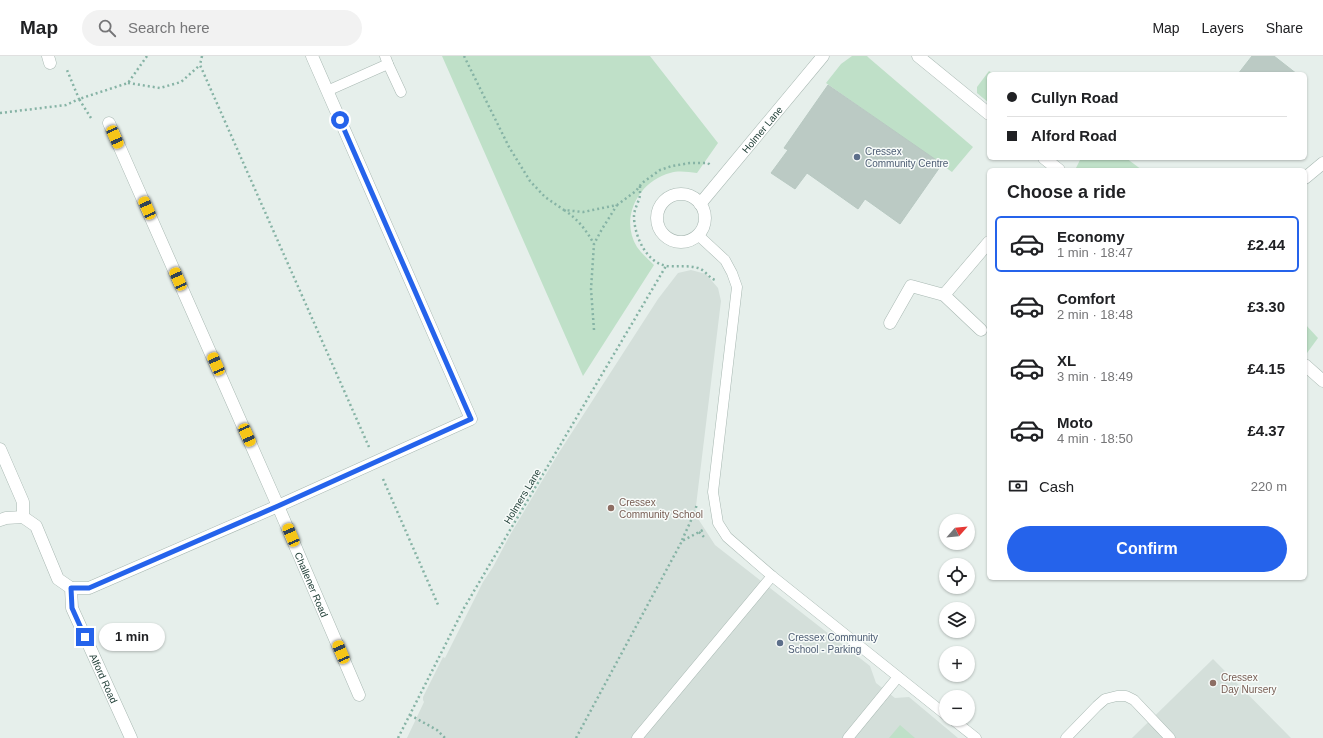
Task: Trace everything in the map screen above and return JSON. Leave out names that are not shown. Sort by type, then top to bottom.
[{"type":"street","points":[[0,520],[6,518],[24,517],[36,526],[58,579],[71,588],[89,588],[278,506],[471,419],[312,56]]},
{"type":"street","name":"Holmer Lane","points":[[700,204],[823,56]]},
{"type":"street","points":[[918,56],[987,112]]},
{"type":"street","name":"Challener Road","points":[[109,123],[278,506],[359,695]]},
{"type":"street","points":[[1046,160],[1055,168]]},
{"type":"street","points":[[1307,176],[1323,163]]},
{"type":"street","points":[[680,194],[694,198],[704,210],[705,218],[704,225],[698,235],[688,241],[680,242],[665,236],[660,230],[658,222],[660,206],[672,196],[680,194]]},
{"type":"street","points":[[944,295],[987,244]]},
{"type":"street","points":[[890,323],[911,286],[944,295],[981,330]]},
{"type":"street","points":[[1307,367],[1323,381]]},
{"type":"street","points":[[0,449],[23,502],[24,517]]},
{"type":"street","name":"Alford Road","points":[[71,588],[72,608],[131,738]]},
{"type":"lane","points":[[327,91],[386,60],[401,92]]},
{"type":"lane","points":[[698,235],[725,260],[737,287],[713,492],[718,523],[727,537],[772,576],[939,709]]},
{"type":"lane","points":[[637,738],[772,576]]},
{"type":"lane","points":[[848,738],[898,677]]},
{"type":"lane","points":[[1066,738],[1105,699],[1117,696],[1126,696],[1134,700],[1170,738]]},
{"type":"lane","points":[[961,726],[976,738]]},
{"type":"path","points":[[128,83],[147,56]]},
{"type":"path","points":[[0,113],[66,105],[79,99],[128,83],[160,88],[181,82],[200,65],[202,56]]},
{"type":"path","points":[[464,56],[509,147],[530,181],[545,197],[574,217],[582,225],[594,244]]},
{"type":"path","points":[[49,59],[63,59],[79,99],[92,118],[109,123]]},
{"type":"path","points":[[200,65],[439,607]]},
{"type":"path","points":[[594,330],[591,289],[594,244],[617,205],[636,191],[651,176],[660,170],[672,166],[690,163],[708,163],[723,175]]},
{"type":"path","points":[[640,186],[640,196],[634,214],[636,232],[640,243],[648,254],[666,266],[696,267],[704,270],[710,277]]},
{"type":"path","points":[[564,210],[583,212],[617,205]]},
{"type":"path","name":"Holmers Lane","points":[[398,738],[464,608],[666,266]]},
{"type":"path","points":[[576,738],[682,541],[718,523]]},
{"type":"path","points":[[410,715],[437,730],[445,738]]},
{"type":"shaded area","name":"Cressex Community School","points":[[691,270],[706,274],[718,288],[721,301],[695,514],[715,545],[870,666],[876,683],[895,698],[909,697],[939,722],[939,726],[944,726],[958,738],[407,738],[424,702],[423,697],[443,657],[445,658],[483,582],[510,535],[558,454],[658,299],[678,273]]},
{"type":"shaded area","name":"Cressex Day Nursery","points":[[1213,659],[1291,738],[1132,738]]},
{"type":"green space","points":[[442,56],[650,56],[718,143],[697,173],[677,172],[659,177],[641,192],[635,202],[631,213],[630,224],[632,236],[637,247],[654,265],[583,376]]},
{"type":"green space","points":[[852,56],[867,56],[973,147],[952,172],[826,83],[841,64]]},
{"type":"green space","points":[[987,74],[987,101],[977,93],[977,87]]},
{"type":"green space","points":[[1080,160],[1129,160],[1139,168],[1076,168]]},
{"type":"green space","points":[[1307,326],[1318,338],[1307,353]]},
{"type":"green space","points":[[900,725],[915,738],[889,738]]},
{"type":"building","points":[[1252,56],[1274,56],[1294,72],[1240,72]]},
{"type":"building","name":"Cressex Community Centre","points":[[828,85],[942,164],[900,224],[865,199],[858,209],[807,173],[795,189],[771,173],[788,150],[784,148]]},
{"type":"place","name":"Cressex Community Centre","points":[[857,157]]},
{"type":"place","name":"Cressex Community School","points":[[611,508]]},
{"type":"place","name":"Cressex Community School - Parking","points":[[780,643]]},
{"type":"place","name":"Cressex Day Nursery","points":[[1213,683]]},
{"type":"route","points":[[85,637],[72,608],[71,588],[89,588],[278,506],[471,419],[340,120]]}]
